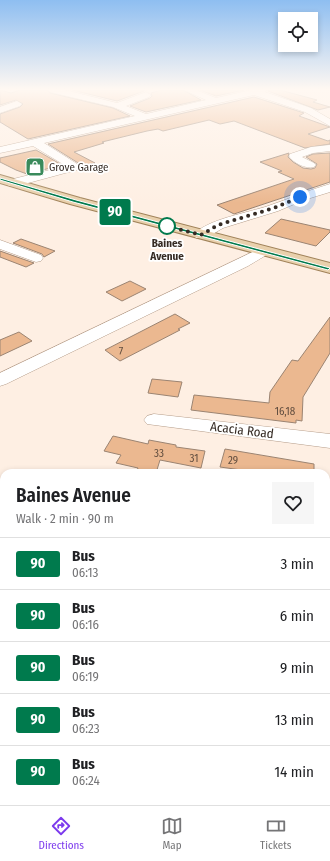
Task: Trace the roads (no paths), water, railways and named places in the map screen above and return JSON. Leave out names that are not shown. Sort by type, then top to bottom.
[{"type":"main road","points":[[7,181],[201,235],[330,268]]},
{"type":"street","points":[[0,150],[99,128]]},
{"type":"street","points":[[7,181],[76,167],[35,142]]},
{"type":"street","points":[[310,165],[295,158],[294,156],[311,150],[330,148]]},
{"type":"street","points":[[201,235],[218,225],[274,208],[300,197],[330,188]]},
{"type":"street","points":[[0,244],[36,258]]},
{"type":"street","points":[[0,380],[243,263],[263,251]]},
{"type":"street","name":"Acacia Road","points":[[154,420],[329,437]]},
{"type":"place","name":"Grove Garage","points":[[35,167]]},
{"type":"place","name":"Baines Avenue","points":[[167,226]]}]
